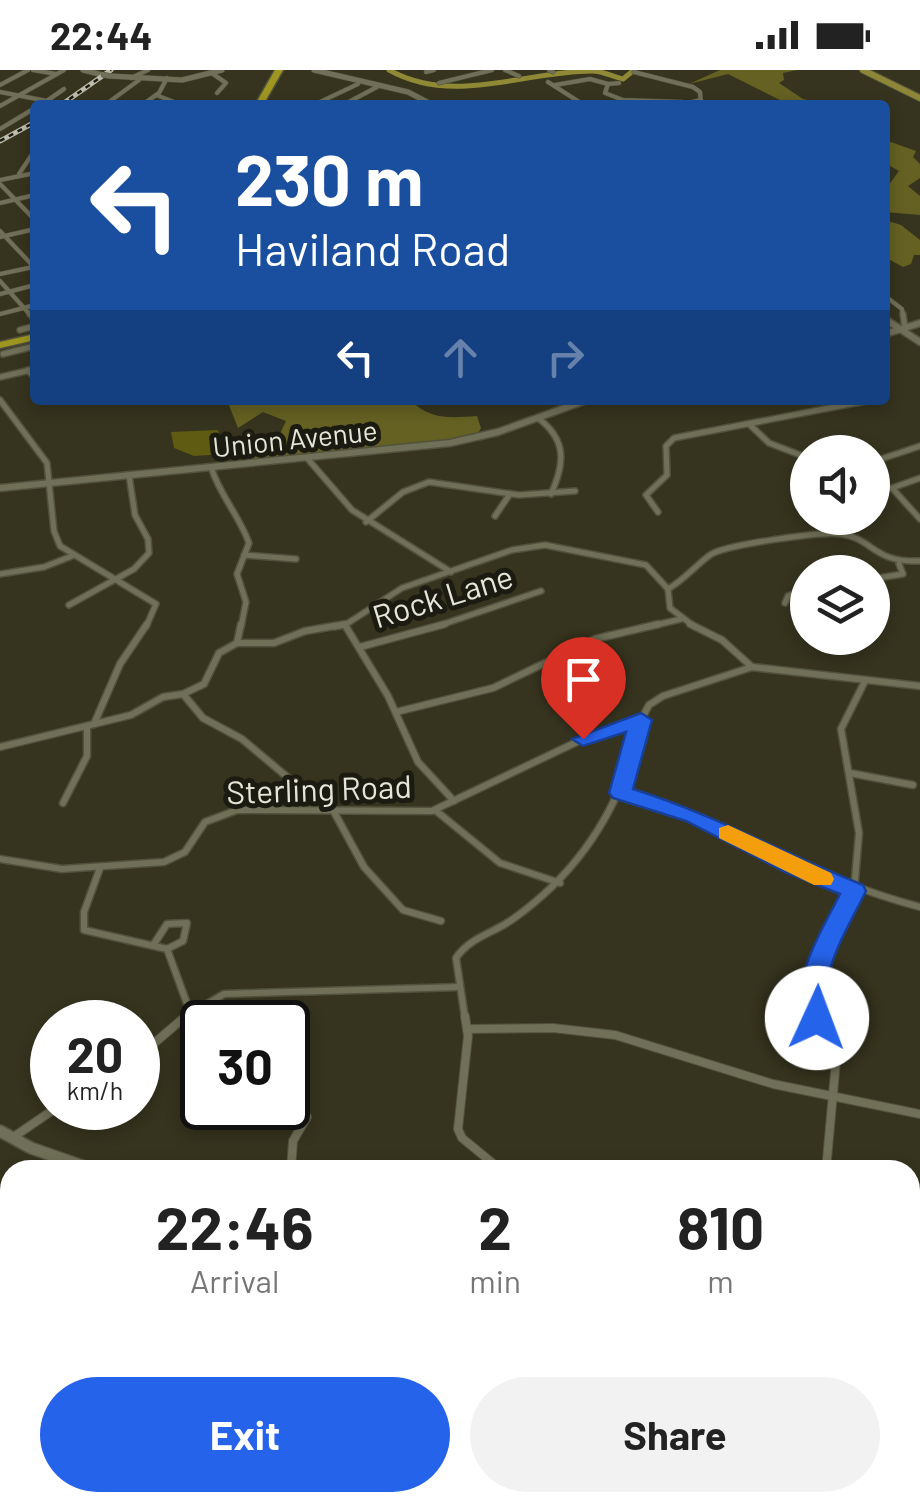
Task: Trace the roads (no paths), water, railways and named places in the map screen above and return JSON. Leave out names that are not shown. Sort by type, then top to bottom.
[{"type":"highway","points":[[265,100],[282,70]]},
{"type":"highway","points":[[1,350],[30,342]]},
{"type":"main road","points":[[866,70],[920,96]]},
{"type":"main road","points":[[0,1131],[57,1160]]},
{"type":"street","points":[[0,89],[30,70],[56,74]]},
{"type":"street","points":[[0,106],[64,70]]},
{"type":"street","points":[[83,70],[139,80],[222,70]]},
{"type":"street","points":[[130,79],[148,70]]},
{"type":"street","points":[[314,70],[358,84],[408,92],[423,100]]},
{"type":"street","points":[[426,72],[434,70]]},
{"type":"street","points":[[439,83],[492,70]]},
{"type":"street","points":[[505,70],[519,76]]},
{"type":"street","points":[[630,71],[692,87],[699,100]]},
{"type":"street","points":[[213,74],[226,83],[217,94]]},
{"type":"street","points":[[149,100],[167,78]]},
{"type":"street","points":[[554,85],[590,79],[618,83]]},
{"type":"street","points":[[112,100],[139,80]]},
{"type":"street","points":[[548,82],[576,100]]},
{"type":"street","points":[[324,100],[358,84]]},
{"type":"street","points":[[608,84],[604,90],[618,100]]},
{"type":"street","points":[[352,100],[377,87]]},
{"type":"street","points":[[0,89],[41,100]]},
{"type":"street","points":[[48,100],[64,89]]},
{"type":"street","points":[[156,95],[169,100]]},
{"type":"street","points":[[644,100],[660,96],[670,100]]},
{"type":"street","points":[[0,126],[30,112]]},
{"type":"street","points":[[18,176],[30,158]]},
{"type":"street","points":[[30,174],[0,182],[30,215]]},
{"type":"street","points":[[0,203],[30,196]]},
{"type":"street","points":[[2,234],[30,230]]},
{"type":"street","points":[[2,234],[30,262]]},
{"type":"street","points":[[30,267],[0,278],[30,316]]},
{"type":"street","points":[[0,294],[30,286]]},
{"type":"street","points":[[890,300],[902,309],[904,329]]},
{"type":"street","points":[[0,314],[30,306]]},
{"type":"street","points":[[890,322],[920,342]]},
{"type":"street","points":[[890,333],[920,323]]},
{"type":"street","points":[[20,330],[30,325]]},
{"type":"street","points":[[0,377],[30,370]]},
{"type":"street","points":[[0,400],[44,458],[52,482],[54,531],[60,546],[151,598],[157,608],[120,664],[90,726],[87,756],[63,803]]},
{"type":"street","name":"Union Avenue","points":[[0,488],[472,439],[573,405]]},
{"type":"street","points":[[658,512],[646,495],[667,475],[666,446],[674,438],[846,405]]},
{"type":"street","points":[[538,418],[557,430],[562,442],[560,472],[551,494]]},
{"type":"street","points":[[749,424],[780,453],[790,455]]},
{"type":"street","points":[[890,456],[920,446]]},
{"type":"street","points":[[307,458],[326,490],[366,522],[451,572]]},
{"type":"street","points":[[211,467],[220,496],[246,529],[249,542],[238,574],[246,602],[237,643]]},
{"type":"street","points":[[69,605],[139,565],[150,549],[135,515],[129,475]]},
{"type":"street","points":[[920,478],[892,488],[920,519]]},
{"type":"street","points":[[366,522],[384,512],[403,491],[426,482],[452,482],[510,494],[575,491]]},
{"type":"street","points":[[496,516],[510,494]]},
{"type":"street","points":[[668,590],[691,576],[712,554],[813,533],[845,534],[898,563],[920,561]]},
{"type":"street","points":[[0,747],[90,726],[137,712],[163,697],[183,694],[204,684],[219,653],[237,643],[274,643],[305,630],[345,625],[402,588],[512,550],[545,545],[642,563],[668,590],[670,608],[681,619],[722,640],[752,667]]},
{"type":"street","points":[[0,574],[44,567],[74,555]]},
{"type":"street","points":[[244,555],[296,559]]},
{"type":"street","points":[[890,578],[903,574],[898,563]]},
{"type":"street","name":"Rock Lane","points":[[360,647],[475,616],[540,591]]},
{"type":"street","points":[[785,603],[790,595]]},
{"type":"street","points":[[396,712],[493,688],[595,639],[681,619]]},
{"type":"street","points":[[345,625],[396,712],[418,762],[454,802]]},
{"type":"street","name":"Sterling Road","points":[[0,859],[38,868],[100,868],[172,859],[185,852],[199,827],[226,812],[436,810],[583,739],[641,720],[649,704],[663,696],[752,667],[864,683],[919,684]]},
{"type":"street","points":[[827,1160],[836,1061],[817,1018],[814,987],[822,956],[854,891],[859,834],[841,729],[864,683]]},
{"type":"street","points":[[183,694],[203,718],[242,739],[292,782],[292,787],[266,810]]},
{"type":"street","points":[[489,1160],[462,1138],[458,1129],[467,1029],[456,958],[460,950],[506,924],[560,883],[621,793],[641,720]]},
{"type":"street","points":[[850,773],[913,785]]},
{"type":"street","points":[[621,793],[694,816],[794,867],[854,891],[920,907]]},
{"type":"street","points":[[333,810],[364,867],[403,910],[441,921]]},
{"type":"street","points":[[436,810],[500,862],[560,883]]},
{"type":"street","points":[[100,868],[84,912],[84,930],[167,949],[183,941],[187,923],[167,924],[154,944]]},
{"type":"street","points":[[167,949],[186,1000]]},
{"type":"street","points":[[214,1000],[234,993],[460,987]]},
{"type":"street","points":[[160,1040],[180,1019]]},
{"type":"street","points":[[467,1029],[553,1028],[615,1034],[721,1070],[920,1114]]},
{"type":"street","points":[[12,1138],[30,1126]]},
{"type":"street","points":[[292,1160],[293,1141],[299,1130]]},
{"type":"waterway","points":[[389,70],[414,80],[464,86],[566,72],[592,71],[623,79],[634,70]]},
{"type":"railway","points":[[68,100],[111,70]]},
{"type":"railway","points":[[0,141],[30,125]]}]
